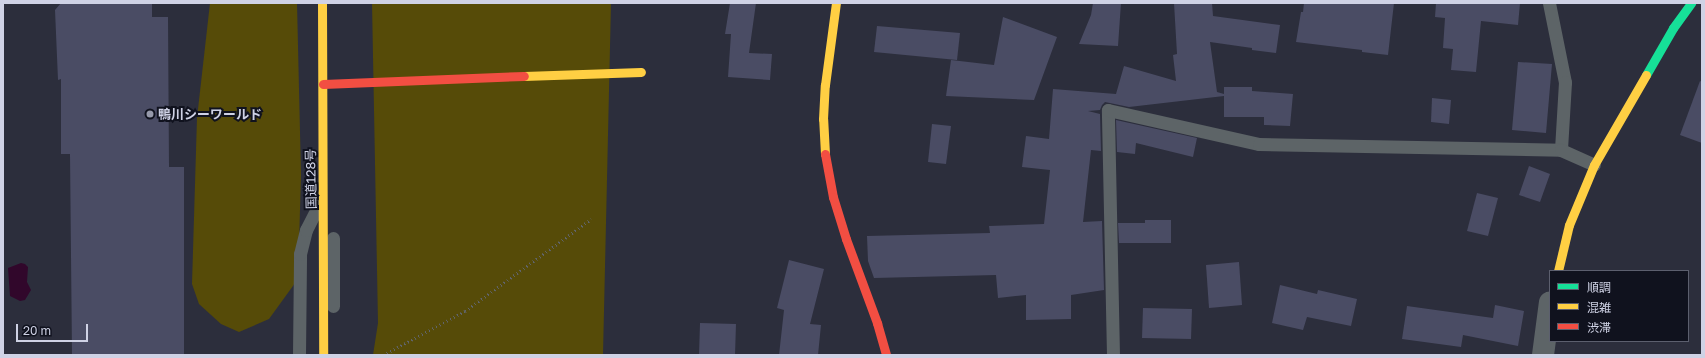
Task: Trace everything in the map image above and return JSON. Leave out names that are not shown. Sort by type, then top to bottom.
[{"type":"main road","name":"国道128号","points":[[322,3],[324,355]]},
{"type":"main road","points":[[836,3],[825,91],[824,141],[826,164],[842,225],[877,323],[886,355]]},
{"type":"main road","points":[[1558,270],[1569,225],[1594,165],[1673,28],[1691,3]]},
{"type":"main road","points":[[323,84],[641,72]]},
{"type":"street","points":[[1543,355],[1549,310]]},
{"type":"lane","points":[[1549,3],[1565,82],[1561,150]]},
{"type":"lane","points":[[1113,355],[1108,110],[1259,144],[1561,150],[1594,165]]},
{"type":"lane","points":[[298,355],[300,254],[306,230],[324,195]]},
{"type":"lane","points":[[324,195],[333,242],[334,259],[332,329],[327,355]]},
{"type":"path","points":[[383,355],[465,311],[591,219]]},
{"type":"shaded area","points":[[210,3],[297,3],[301,175],[298,279],[269,319],[239,332],[221,324],[199,304],[192,284],[197,118]]},
{"type":"shaded area","points":[[372,3],[611,3],[603,355],[373,355],[378,323]]},
{"type":"shaded area","points":[[21,263],[28,267],[27,282],[31,290],[25,300],[20,301],[10,296],[8,268]]},
{"type":"building","name":"鴨川シーワールド","points":[[61,3],[152,3],[152,17],[168,17],[169,167],[184,167],[184,355],[72,355],[70,154],[61,154],[61,79],[58,80],[55,10]]},
{"type":"building","points":[[730,3],[756,3],[749,53],[772,54],[770,80],[728,77],[731,34],[725,34]]},
{"type":"building","points":[[1093,3],[1121,3],[1118,46],[1079,44],[1091,15]]},
{"type":"building","points":[[1174,3],[1212,3],[1213,16],[1280,25],[1276,53],[1210,42],[1217,92],[1224,94],[1224,87],[1252,87],[1252,91],[1293,94],[1290,126],[1264,125],[1264,117],[1224,117],[1224,96],[1129,107],[1105,102],[1100,110],[1088,111],[1100,114],[1101,151],[1091,150],[1083,222],[1102,221],[1104,290],[1071,295],[1071,319],[1026,320],[1026,295],[998,298],[996,275],[874,278],[868,261],[867,236],[990,233],[989,226],[1044,224],[1050,170],[1022,167],[1026,136],[1049,139],[1053,89],[1116,94],[1124,66],[1176,81],[1173,55],[1177,54]]},
{"type":"building","points":[[1304,3],[1394,3],[1388,55],[1362,52],[1362,50],[1296,42]]},
{"type":"building","points":[[1436,3],[1520,3],[1518,25],[1481,21],[1476,72],[1451,70],[1453,49],[1443,48],[1445,18],[1435,17]]},
{"type":"building","points":[[1003,17],[1057,37],[1034,100],[946,96],[951,60],[994,65]]},
{"type":"building","points":[[877,26],[960,33],[957,60],[874,52]]},
{"type":"building","points":[[1518,62],[1552,64],[1546,133],[1512,130]]},
{"type":"building","points":[[1700,81],[1702,82],[1702,143],[1680,135]]},
{"type":"building","points":[[1432,98],[1451,100],[1449,124],[1431,122]]},
{"type":"building","points":[[1116,120],[1197,138],[1193,157],[1136,143],[1135,154],[1117,152]]},
{"type":"building","points":[[932,124],[951,126],[946,164],[928,162]]},
{"type":"building","points":[[1529,166],[1550,174],[1540,202],[1519,195]]},
{"type":"building","points":[[1477,193],[1498,198],[1488,236],[1467,231]]},
{"type":"building","points":[[1145,220],[1171,220],[1171,243],[1119,243],[1118,223],[1145,223]]},
{"type":"building","points":[[789,260],[824,269],[810,324],[821,325],[818,355],[779,355],[784,310],[777,308]]},
{"type":"building","points":[[1239,262],[1242,305],[1209,308],[1206,265]]},
{"type":"building","points":[[1280,285],[1317,294],[1318,290],[1357,299],[1351,326],[1307,317],[1303,330],[1272,323]]},
{"type":"building","points":[[1495,305],[1524,311],[1518,346],[1463,335],[1461,347],[1402,339],[1407,306],[1493,318]]},
{"type":"building","points":[[1143,308],[1192,309],[1191,339],[1142,338]]},
{"type":"building","points":[[700,323],[736,324],[735,355],[699,355]]},
{"type":"traffic: fast","points":[[1646,75],[1673,28],[1691,3]]},
{"type":"traffic: slow","points":[[322,3],[323,355]]},
{"type":"traffic: slow","points":[[825,154],[823,119],[825,85],[836,3]]},
{"type":"traffic: slow","points":[[524,76],[641,72]]},
{"type":"traffic: slow","points":[[1558,270],[1569,225],[1594,165],[1646,75]]},
{"type":"traffic: jam","points":[[323,84],[524,76]]},
{"type":"traffic: jam","points":[[825,154],[833,197],[846,239],[877,323],[886,355]]},
{"type":"place","name":"鴨川シーワールド","points":[[150,114]]}]
